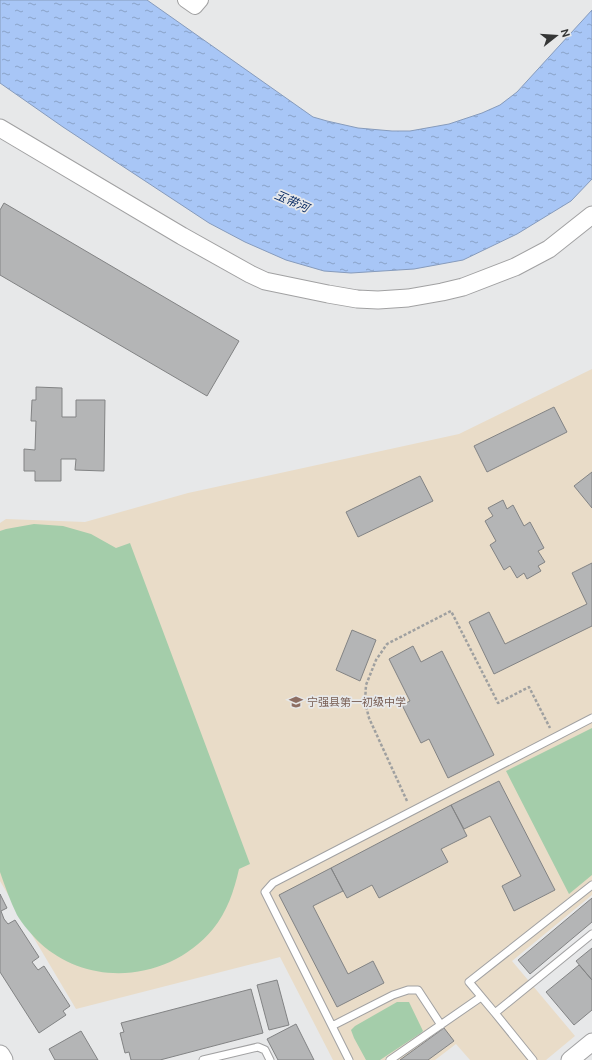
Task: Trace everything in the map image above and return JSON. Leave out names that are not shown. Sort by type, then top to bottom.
[{"type":"main road","points":[[0,1055],[3,1060]]},
{"type":"street","points":[[185,0],[195,7],[201,0]]},
{"type":"street","points":[[0,128],[182,236],[250,274],[265,281],[357,299],[378,300],[408,298],[463,287],[515,267],[549,249],[592,215]]},
{"type":"street","points":[[570,1060],[592,1042]]},
{"type":"lane","points":[[349,1060],[265,892],[273,883],[592,718]]},
{"type":"lane","points":[[533,1060],[469,982],[592,885]]},
{"type":"lane","points":[[495,1013],[592,934]]},
{"type":"lane","points":[[332,1026],[393,995],[408,990],[418,990],[441,1025]]},
{"type":"lane","points":[[390,1060],[481,997]]},
{"type":"lane","points":[[203,1060],[258,1047],[265,1050],[270,1060]]},
{"type":"path","points":[[412,811],[369,718],[365,702],[366,685],[376,660],[387,644],[451,611],[498,703],[529,687],[554,737]]},
{"type":"shaded area","name":"宁强县第一初级中学","points":[[592,369],[592,895],[512,961],[575,1036],[546,1060],[470,1060],[456,1044],[435,1060],[333,1060],[280,957],[76,1009],[0,881],[0,523],[6,519],[85,522],[188,493],[459,434]]},
{"type":"green space","points":[[34,524],[63,526],[91,534],[116,548],[130,543],[250,864],[239,869],[229,901],[222,916],[213,929],[195,946],[175,960],[153,968],[129,973],[105,972],[82,968],[60,958],[40,943],[19,919],[0,872],[0,531]]},
{"type":"green space","points":[[592,728],[592,875],[569,894],[506,771]]},
{"type":"green space","points":[[397,1002],[409,1002],[423,1031],[380,1060],[366,1060],[351,1030],[355,1026]]},
{"type":"water","name":"玉带河","points":[[0,0],[147,0],[313,117],[358,128],[392,131],[410,131],[449,124],[482,113],[500,105],[517,92],[592,10],[592,179],[571,201],[517,234],[463,260],[414,269],[351,273],[324,271],[286,260],[245,242],[209,223],[63,127],[0,83]]},
{"type":"building","points":[[4,203],[239,341],[207,396],[0,275],[0,210]]},
{"type":"building","points":[[36,387],[62,388],[62,417],[76,417],[76,400],[105,400],[104,471],[75,470],[76,459],[61,459],[61,481],[35,481],[35,471],[24,471],[24,449],[35,450],[36,421],[31,421],[32,400],[36,400]]},
{"type":"building","points":[[554,407],[567,432],[487,472],[474,446]]},
{"type":"building","points":[[592,472],[592,508],[574,486]]},
{"type":"building","points":[[420,476],[433,501],[358,537],[346,512]]},
{"type":"building","points":[[503,500],[507,509],[513,505],[524,526],[530,522],[544,548],[538,551],[545,562],[538,566],[541,571],[527,579],[524,573],[517,578],[510,566],[504,570],[490,545],[496,541],[485,521],[493,516],[488,508]]},
{"type":"building","points":[[592,563],[592,626],[494,674],[469,622],[489,612],[505,644],[587,604],[572,573]]},
{"type":"building","points":[[352,630],[376,640],[360,681],[336,670]]},
{"type":"building","points":[[413,646],[421,662],[442,651],[494,755],[448,778],[429,739],[421,743],[402,705],[410,701],[389,659]]},
{"type":"building","points":[[499,781],[555,890],[514,911],[502,886],[521,876],[490,816],[464,829],[451,805]]},
{"type":"building","points":[[451,805],[467,836],[441,849],[448,862],[379,898],[372,885],[347,898],[331,868]]},
{"type":"building","points":[[331,868],[343,891],[313,906],[348,974],[373,961],[384,983],[337,1007],[279,895]]},
{"type":"building","points":[[0,894],[7,908],[1,911],[4,919],[8,924],[15,920],[39,957],[32,962],[38,970],[44,966],[70,1006],[63,1011],[66,1015],[39,1033],[0,972]]},
{"type":"building","points":[[592,898],[592,922],[530,974],[518,960]]},
{"type":"building","points":[[592,948],[592,980],[576,961]]},
{"type":"building","points":[[579,965],[592,980],[592,1010],[574,1025],[546,992]]},
{"type":"building","points":[[277,980],[289,1025],[269,1030],[257,985]]},
{"type":"building","points":[[251,989],[263,1033],[160,1060],[131,1060],[129,1052],[125,1053],[120,1033],[124,1032],[121,1023]]},
{"type":"building","points":[[296,1024],[314,1060],[278,1060],[267,1039]]},
{"type":"building","points":[[444,1028],[454,1041],[428,1060],[400,1060]]},
{"type":"building","points":[[81,1031],[98,1060],[55,1060],[49,1049]]},
{"type":"place","name":"宁强县第一初级中学","points":[[296,702]]}]
